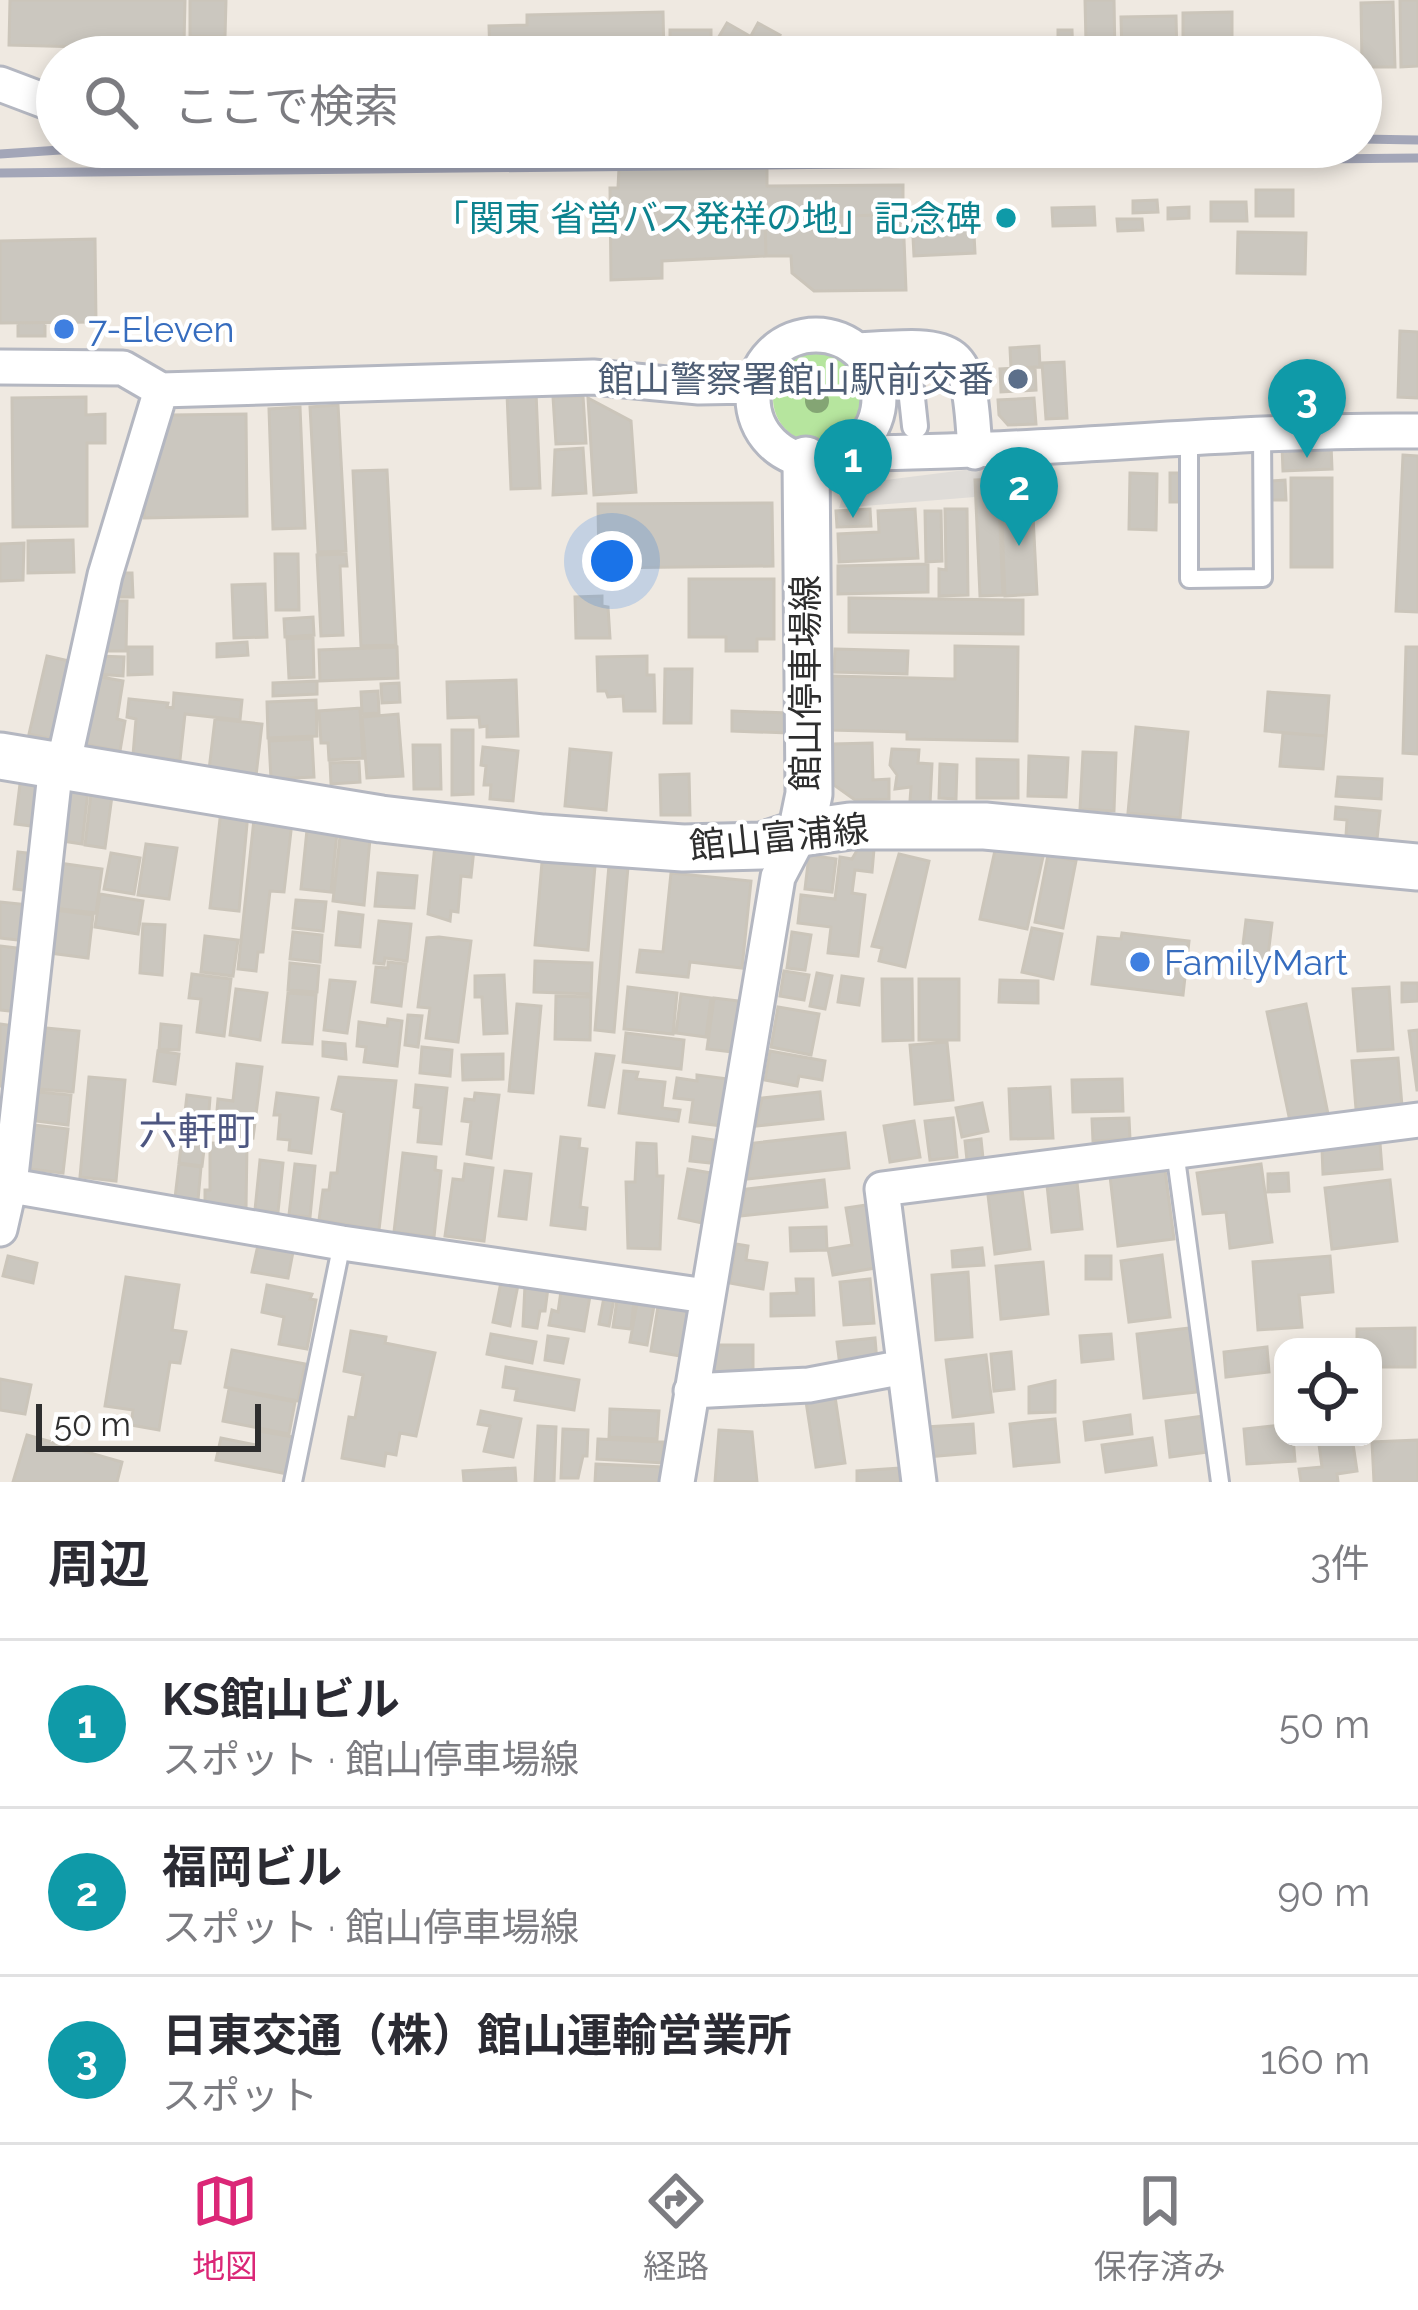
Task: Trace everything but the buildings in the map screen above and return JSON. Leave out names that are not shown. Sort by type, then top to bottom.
[{"type":"main road","name":"館山停車場線","points":[[800,833],[808,794],[827,457]]},
{"type":"main road","name":"館山富浦線","points":[[0,756],[381,819],[543,838],[683,848],[762,846],[800,833],[859,826],[985,826],[1418,868]]},
{"type":"street","points":[[0,83],[36,97]]},
{"type":"street","points":[[827,457],[865,439],[878,409],[876,377],[857,350],[840,340],[820,335],[791,340],[768,358],[754,386],[756,416],[765,434],[787,454],[827,457],[975,452],[1189,436],[1418,431]]},
{"type":"street","points":[[857,350],[922,345],[957,360],[969,386],[975,452]]},
{"type":"street","points":[[0,367],[123,368],[161,390],[592,377],[699,387],[754,386]]},
{"type":"street","points":[[909,370],[915,426]]},
{"type":"street","points":[[0,1229],[56,764],[67,748],[105,575],[161,390]]},
{"type":"street","points":[[677,1482],[778,877],[800,833]]},
{"type":"street","points":[[919,1482],[882,1189],[1418,1120]]},
{"type":"street","points":[[5,1185],[343,1243],[706,1296]]},
{"type":"street","points":[[691,1391],[809,1385],[904,1367]]},
{"type":"lane","points":[[1189,436],[1189,579],[1263,578],[1262,433]]},
{"type":"lane","points":[[1175,1151],[1220,1482]]},
{"type":"lane","points":[[293,1482],[343,1243]]},
{"type":"green space","points":[[818,353],[835,356],[850,366],[860,381],[860,415],[850,430],[835,440],[818,443],[801,440],[786,430],[776,415],[773,398],[776,381],[786,366],[801,356]]},
{"type":"shaded area","points":[[1035,461],[1037,492],[839,508],[844,492],[862,483]]},
{"type":"railway","points":[[1382,139],[1418,140]]},
{"type":"railway","points":[[0,154],[36,152]]},
{"type":"railway","points":[[1382,158],[1418,158]]},
{"type":"railway","points":[[0,173],[473,168]]},
{"type":"place","name":"「関東 省営バス発祥の地」記念碑","points":[[1006,218]]},
{"type":"place","name":"7-Eleven","points":[[64,329]]},
{"type":"place","name":"館山警察署館山駅前交番","points":[[1018,379]]},
{"type":"place","name":"日東交通（株）館山運輸営業所","points":[[1307,458]]},
{"type":"place","name":"KS館山ビル","points":[[853,518]]},
{"type":"place","name":"福岡ビル","points":[[1019,546]]},
{"type":"place","name":"FamilyMart","points":[[1140,962]]},
{"type":"district","name":"六軒町","points":[[197,1131]]}]
